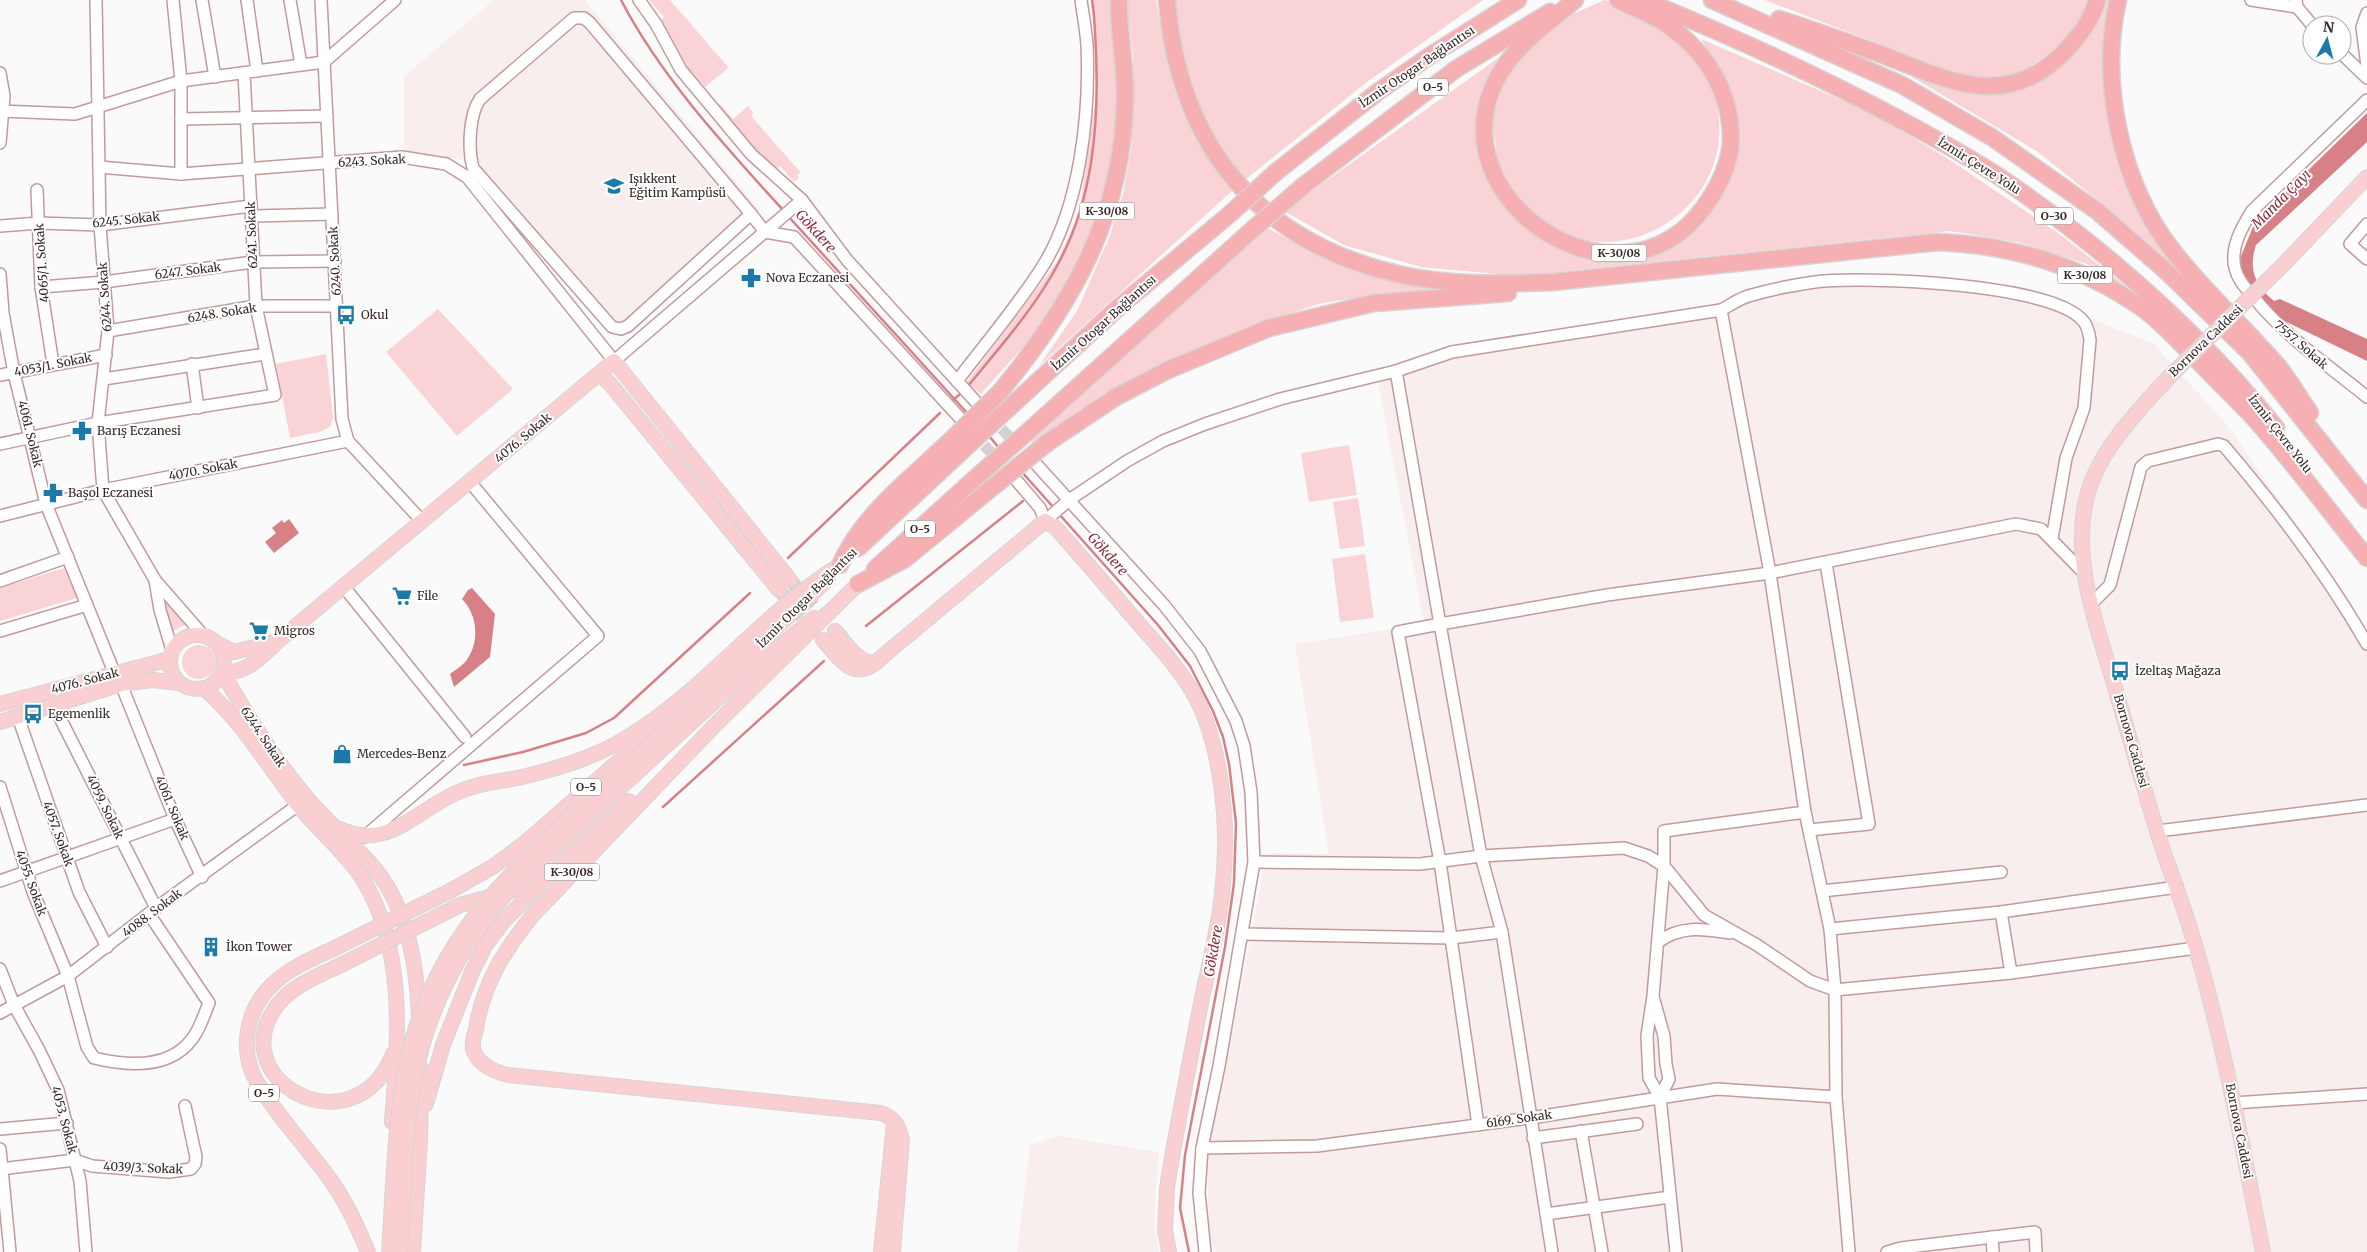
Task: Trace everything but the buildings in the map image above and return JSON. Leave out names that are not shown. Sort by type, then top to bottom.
[{"type":"highway","name":"K-30/08","points":[[955,447],[1032,353],[1072,294],[1105,219],[1120,153],[1125,99],[1119,0]]},
{"type":"highway","name":"K-30/08","points":[[1167,0],[1176,60],[1185,91],[1200,129],[1232,176],[1257,205],[1306,240],[1335,254],[1399,274],[1471,283],[1553,282],[1938,242],[2012,249],[2045,258],[2132,300],[2164,327],[2253,418],[2367,557]]},
{"type":"highway","name":"İzmir Otogar Bağlantısı","points":[[840,565],[955,447],[1011,406],[1120,306],[1230,214],[1276,172],[1379,91],[1428,56],[1518,0]]},
{"type":"highway","name":"K-30/08","points":[[1573,0],[1518,51],[1506,65],[1495,84],[1488,103],[1485,123],[1487,154],[1492,170],[1502,189],[1526,220],[1542,232],[1561,242],[1598,253],[1615,253],[1658,245],[1679,233],[1699,214],[1722,178],[1731,143],[1727,104],[1721,85],[1694,45],[1664,23],[1618,0]]},
{"type":"highway","name":"İzmir Otogar Bağlantısı","points":[[858,584],[1303,186],[1456,69],[1498,41],[1573,0]]},
{"type":"highway","name":"İzmir Çevre Yolu","points":[[1643,0],[1752,47],[1854,95],[1949,146],[2006,181],[2054,216],[2171,315],[2247,392],[2304,464],[2367,557]]},
{"type":"highway","name":"O-30","points":[[1712,0],[1902,85],[1993,138],[2097,211],[2166,270],[2250,353],[2367,500]]},
{"type":"highway","points":[[1724,0],[1834,37],[1955,83],[1994,86],[2034,74],[2056,60],[2088,22],[2097,0]]},
{"type":"highway","points":[[2118,0],[2114,17],[2110,77],[2118,130],[2141,196],[2173,251],[2279,368],[2367,495]]},
{"type":"highway","name":"K-30/08","points":[[858,584],[906,558],[1047,444],[1116,397],[1168,370],[1269,328],[1374,303],[1540,291],[1689,267]]},
{"type":"main road","name":"Bornova Caddesi","points":[[2284,265],[2367,177]]},
{"type":"main road","name":"Bornova Caddesi","points":[[2263,1252],[2215,1017],[2196,948],[2158,831],[2085,574],[2081,551],[2085,504],[2098,468],[2123,428],[2168,378],[2367,186]]},
{"type":"main road","name":"4076. Sokak","points":[[223,673],[234,673],[258,661],[278,641],[614,361]]},
{"type":"main road","points":[[614,361],[790,580]]},
{"type":"main road","points":[[600,374],[779,590]]},
{"type":"main road","points":[[823,640],[847,666],[854,670],[866,668],[877,662],[1045,521],[1056,528],[1171,661],[1192,691],[1203,716],[1214,751],[1222,805],[1225,843],[1224,883],[1216,934],[1166,1188],[1165,1230],[1169,1252]]},
{"type":"main road","name":"İzmir Otogar Bağlantısı","points":[[719,681],[814,594],[840,565]]},
{"type":"main road","points":[[334,826],[364,837],[392,831],[448,797],[467,788],[521,777],[596,754],[719,681],[858,584]]},
{"type":"main road","name":"K-30/08","points":[[858,584],[715,725],[568,876],[515,936],[489,980],[477,1020],[473,1046],[476,1056],[485,1065],[508,1075],[881,1113],[895,1121]]},
{"type":"main road","points":[[835,631],[858,657],[869,663],[877,662]]},
{"type":"main road","points":[[203,635],[218,644],[224,658],[223,673],[212,685],[196,690],[179,683],[174,676],[171,654],[185,637],[203,635]]},
{"type":"main road","name":"4076. Sokak","points":[[218,644],[234,652],[278,641]]},
{"type":"main road","name":"4076. Sokak","points":[[0,722],[54,706],[171,654]]},
{"type":"main road","points":[[239,702],[241,683],[258,661]]},
{"type":"main road","name":"6244. Sokak","points":[[223,673],[239,702],[303,802]]},
{"type":"main road","name":"4076. Sokak","points":[[0,704],[117,678],[179,683]]},
{"type":"main road","points":[[389,1252],[403,1081],[418,1022],[446,960],[479,908],[512,871],[719,681]]},
{"type":"main road","points":[[400,1252],[408,1128],[414,1082],[429,1026],[458,961],[487,918],[513,886],[719,681]]},
{"type":"main road","name":"O-5","points":[[368,1252],[353,1217],[338,1191],[258,1084],[249,1064],[246,1047],[252,1013],[269,987],[300,965],[452,890],[494,866],[526,842],[674,713],[719,681]]},
{"type":"main road","name":"6244. Sokak","points":[[205,688],[236,719],[303,802]]},
{"type":"main road","points":[[420,1141],[434,1072],[474,966],[494,933],[549,874],[715,725]]},
{"type":"main road","points":[[303,802],[334,826],[382,878],[398,910],[410,942],[419,1008],[420,1141],[413,1252]]},
{"type":"main road","points":[[303,802],[355,869],[372,899],[383,926],[388,950],[397,1004],[398,1044],[383,1252]]},
{"type":"main road","name":"O-5","points":[[398,1044],[380,1080],[363,1092],[346,1100],[332,1102],[306,1098],[294,1093],[278,1079],[267,1060],[264,1046],[266,1032],[273,1012],[280,1002],[294,990],[460,905],[524,887],[549,874]]},
{"type":"main road","points":[[882,1252],[895,1121]]},
{"type":"main road","points":[[893,1252],[902,1140],[895,1121]]},
{"type":"street","name":"6244. Sokak","points":[[96,0],[100,225],[108,332],[98,423],[103,490],[156,580],[203,635]]},
{"type":"street","points":[[173,0],[181,81],[182,174]]},
{"type":"street","points":[[202,0],[215,76]]},
{"type":"street","points":[[247,0],[257,71]]},
{"type":"street","points":[[290,0],[301,65]]},
{"type":"street","name":"6240. Sokak","points":[[321,0],[342,419],[348,441],[422,521]]},
{"type":"street","points":[[2,111],[75,114],[181,81],[324,62],[395,0]]},
{"type":"street","points":[[639,0],[656,24],[681,70],[751,154],[802,200],[847,260],[977,403]]},
{"type":"street","points":[[957,381],[1041,268],[1064,219],[1075,179],[1085,106],[1087,44],[1080,0]]},
{"type":"street","points":[[2251,0],[2297,3],[2305,15]]},
{"type":"street","points":[[2367,13],[2362,27],[2367,66]]},
{"type":"street","points":[[751,214],[628,326],[621,329],[612,327],[473,168],[470,157],[474,107],[480,99],[574,18],[584,18],[590,23],[751,214],[765,232],[794,237],[960,418]]},
{"type":"street","points":[[2352,64],[2367,78]]},
{"type":"street","points":[[0,73],[4,96],[0,143]]},
{"type":"street","name":"6241. Sokak","points":[[198,408],[275,395],[256,306],[244,73]]},
{"type":"street","name":"7557. Sokak","points":[[2367,100],[2252,211],[2240,230],[2235,248],[2234,266],[2239,281],[2276,325],[2367,397]]},
{"type":"street","points":[[181,119],[327,116]]},
{"type":"street","name":"6243. Sokak","points":[[99,166],[182,174],[402,157],[446,164],[467,176],[614,361]]},
{"type":"street","name":"4065/1. Sokak","points":[[37,190],[41,287],[54,364]]},
{"type":"street","points":[[765,232],[802,200]]},
{"type":"street","name":"6245. Sokak","points":[[0,226],[39,223],[100,225],[252,211],[332,214]]},
{"type":"street","points":[[2367,224],[2350,244],[2367,259]]},
{"type":"street","name":"4076. Sokak","points":[[614,361],[765,232]]},
{"type":"street","name":"6247. Sokak","points":[[41,287],[104,282],[253,262],[335,261]]},
{"type":"street","name":"4061. Sokak","points":[[0,274],[3,312],[14,373],[31,436],[46,504],[176,819],[202,876]]},
{"type":"street","points":[[1017,482],[1040,508],[1045,521],[1069,500],[1127,460],[1163,441],[1205,424],[1280,399],[1396,371],[1452,352],[1721,310],[1750,295],[1816,282],[1920,282],[2002,291],[2062,306],[2084,320],[2090,340],[2084,408],[2066,458],[2052,539]]},
{"type":"street","name":"6248. Sokak","points":[[108,332],[256,306],[337,306]]},
{"type":"street","points":[[1721,310],[1770,573],[1805,812],[1830,929],[1835,990],[1836,1097],[1848,1252]]},
{"type":"street","points":[[104,380],[192,364],[265,354]]},
{"type":"street","name":"4053/1. Sokak","points":[[0,375],[106,355]]},
{"type":"street","points":[[0,444],[98,423],[198,408],[192,364]]},
{"type":"street","points":[[1396,371],[1481,856],[1502,932],[1552,1252]]},
{"type":"street","name":"4070. Sokak","points":[[0,516],[103,490],[348,441]]},
{"type":"street","points":[[2092,603],[2110,585],[2141,467],[2148,461],[2218,444],[2224,446],[2276,507],[2330,583],[2367,644]]},
{"type":"street","points":[[1036,464],[1164,605],[1200,651],[1236,722],[1244,746],[1251,792],[1254,862],[1243,934],[1202,1148],[1199,1193],[1205,1252]]},
{"type":"street","points":[[364,837],[598,636],[470,482]]},
{"type":"street","points":[[1478,1125],[1440,862],[1398,632],[1608,595],[1770,573],[2016,524],[2041,529],[2085,574]]},
{"type":"street","points":[[0,581],[68,557]]},
{"type":"street","points":[[1809,830],[1868,824],[1826,563]]},
{"type":"street","name":"6244. Sokak","points":[[156,580],[160,610],[171,654]]},
{"type":"street","points":[[344,587],[465,737]]},
{"type":"street","points":[[0,630],[87,605]]},
{"type":"street","name":"4059. Sokak","points":[[54,706],[153,911]]},
{"type":"street","name":"4057. Sokak","points":[[18,717],[79,892],[107,947]]},
{"type":"street","name":"4055. Sokak","points":[[0,787],[27,873],[68,976]]},
{"type":"street","name":"4088. Sokak","points":[[0,1013],[68,976],[153,911],[303,802]]},
{"type":"street","points":[[2158,831],[2367,805]]},
{"type":"street","points":[[1676,1252],[1660,1097],[1650,1078],[1647,1036],[1658,942],[1664,866],[1664,831],[1805,812]]},
{"type":"street","points":[[0,881],[176,819]]},
{"type":"street","points":[[1254,862],[1420,864],[1481,856],[1624,848],[1648,856],[1664,866],[1704,915],[1740,935],[1810,981],[1835,990],[2010,973],[2196,948]]},
{"type":"street","points":[[1822,891],[2001,872]]},
{"type":"street","points":[[1830,929],[2001,912],[2177,887]]},
{"type":"street","points":[[68,976],[87,1048],[94,1058],[140,1065],[167,1059],[181,1050],[193,1039],[209,1003],[153,911]]},
{"type":"street","points":[[2001,912],[2010,973]]},
{"type":"street","points":[[1658,942],[1670,933],[1696,928],[1740,935]]},
{"type":"street","points":[[1243,934],[1451,938],[1502,932]]},
{"type":"street","name":"4053. Sokak","points":[[0,969],[14,1005],[39,1050],[58,1090],[75,1160],[86,1252]]},
{"type":"street","points":[[1653,996],[1664,1036],[1669,1079],[1660,1097]]},
{"type":"street","name":"6169. Sokak","points":[[1202,1148],[1317,1146],[1530,1118],[1660,1097],[1717,1090],[1836,1097]]},
{"type":"street","points":[[2234,1103],[2367,1094]]},
{"type":"street","name":"4039/3. Sokak","points":[[1,1168],[75,1160],[92,1166],[170,1172],[191,1169],[195,1164],[196,1157],[185,1106]]},
{"type":"street","points":[[0,1129],[67,1124]]},
{"type":"street","name":"6169. Sokak","points":[[1533,1138],[1637,1124]]},
{"type":"street","points":[[1581,1131],[1602,1252]]},
{"type":"street","points":[[0,1149],[3,1214],[8,1252]]},
{"type":"street","points":[[1546,1214],[1670,1198]]},
{"type":"street","points":[[1887,1252],[1931,1248],[1992,1237],[2035,1232],[2036,1252]]},
{"type":"street","points":[[1992,1237],[1993,1252]]},
{"type":"shaded area","name":"Işıkkent Eğitim Kampüsü","points":[[494,0],[585,0],[760,211],[629,335],[466,160],[404,154],[404,76]]},
{"type":"shaded area","points":[[649,0],[670,0],[728,67],[727,69],[705,87],[676,55],[659,22],[664,17]]},
{"type":"shaded area","points":[[1093,0],[1112,0],[1118,92],[1115,141],[1104,190],[1084,249],[1048,319],[981,394],[966,383],[1057,262],[1079,214],[1097,90]]},
{"type":"shaded area","points":[[1126,0],[1156,0],[1168,67],[1180,105],[1196,139],[1232,191],[1039,366],[1077,311],[1109,238],[1123,194],[1131,150],[1134,108],[1133,55]]},
{"type":"shaded area","points":[[1174,0],[1483,0],[1367,82],[1246,179],[1229,158],[1216,137],[1204,117],[1195,95],[1182,51]]},
{"type":"shaded area","points":[[1604,0],[1626,8],[1651,22],[1683,44],[1700,63],[1715,98],[1719,138],[1710,173],[1691,202],[1664,225],[1632,238],[1597,242],[1562,233],[1529,212],[1515,198],[1503,182],[1498,170],[1493,121],[1495,105],[1503,82],[1523,50],[1540,33],[1555,23]]},
{"type":"shaded area","points":[[1765,0],[2089,0],[2082,15],[2072,29],[2048,54],[2019,72],[1986,80],[1944,70]]},
{"type":"shaded area","points":[[2102,0],[2112,0],[2126,177],[2170,262],[2115,214],[2038,152],[1897,68],[1948,87],[1982,94],[2015,88],[2035,81]]},
{"type":"shaded area","points":[[1701,39],[1874,114],[1953,162],[2065,238],[2133,292],[2087,264],[2017,242],[1950,231],[1519,276],[1421,267],[1344,245],[1284,211],[1508,51],[1481,152],[1486,172],[1497,192],[1567,250],[1594,258],[1622,257],[1711,209],[1735,105],[1729,86]]},
{"type":"shaded area","points":[[720,104],[733,119],[748,106],[753,113],[751,116],[801,173],[797,175],[799,178],[794,182],[780,166],[774,173],[717,107]]},
{"type":"shaded area","points":[[1268,228],[1315,253],[1360,270],[1407,283],[1459,291],[1378,295],[1322,303],[1265,321],[1213,341],[1131,381],[1033,444],[1030,441]]},
{"type":"shaded area","points":[[1817,285],[1993,292],[2064,308],[2154,344],[2228,426],[2367,627],[2367,1252],[1216,1252],[1209,1234],[1207,1161],[1267,853],[1329,854],[1295,644],[1424,624],[1378,382],[1451,357],[1714,317],[1749,300]]},
{"type":"shaded area","points":[[438,309],[513,389],[457,436],[386,352]]},
{"type":"shaded area","points":[[326,354],[333,418],[330,427],[320,432],[290,438],[276,364]]},
{"type":"shaded area","points":[[1349,445],[1357,495],[1309,502],[1301,453]]},
{"type":"shaded area","points":[[1358,498],[1365,546],[1340,549],[1333,502]]},
{"type":"shaded area","points":[[1365,554],[1374,618],[1340,622],[1332,559]]},
{"type":"shaded area","points":[[64,568],[77,598],[0,621],[0,588]]},
{"type":"shaded area","points":[[162,593],[186,624],[172,632]]},
{"type":"shaded area","points":[[199,645],[206,646],[211,650],[215,655],[215,669],[211,674],[206,678],[199,679],[192,678],[187,674],[183,669],[182,662],[183,655],[187,650],[192,646]]},
{"type":"shaded area","points":[[1059,1136],[1159,1152],[1154,1223],[1159,1252],[1017,1252],[1030,1145]]},
{"type":"water","name":"Manda Çayı","points":[[2367,113],[2367,142],[2256,245],[2253,269],[2258,283],[2274,301],[2280,299],[2367,339],[2367,361],[2274,316],[2242,279],[2241,256],[2255,222]]},
{"type":"water","points":[[289,519],[299,533],[274,553],[265,542],[276,533],[272,528],[282,520],[284,523]]},
{"type":"water","points":[[472,588],[495,614],[490,657],[454,687],[450,674],[466,661],[474,646],[474,621],[462,599],[468,590]]},
{"type":"waterway","name":"Gökdere","points":[[621,0],[655,56],[695,110],[783,210]]},
{"type":"waterway","points":[[968,386],[1039,296],[1058,264],[1079,214],[1086,188],[1095,134],[1097,80],[1092,0]]},
{"type":"waterway","name":"Gökdere","points":[[788,216],[968,414]]},
{"type":"waterway","name":"Gökdere","points":[[951,402],[960,394]]},
{"type":"waterway","points":[[788,558],[940,413]]},
{"type":"waterway","name":"Gökdere","points":[[989,436],[1000,449]]},
{"type":"waterway","name":"Gökdere","points":[[1021,471],[1054,508]]},
{"type":"waterway","points":[[866,626],[1023,501]]},
{"type":"waterway","name":"Gökdere","points":[[1059,514],[1158,625],[1190,666],[1213,711],[1223,737],[1229,764],[1236,823],[1234,883],[1225,947],[1185,1155],[1180,1208],[1189,1252]]},
{"type":"waterway","points":[[464,765],[523,752],[586,733],[614,718],[750,593]]},
{"type":"waterway","points":[[663,807],[824,661]]},
{"type":"tunnel","points":[[990,417],[1033,461]]},
{"type":"tunnel","points":[[973,433],[1014,478]]},
{"type":"tunnel","points":[[790,580],[835,631]]},
{"type":"tunnel","points":[[779,590],[815,631]]},
{"type":"place","name":"Işıkkent Eğitim Kampüsü","points":[[614,186]]},
{"type":"place","name":"Nova Eczanesi","points":[[751,278]]},
{"type":"place","name":"Okul","points":[[346,315]]},
{"type":"place","name":"Barış Eczanesi","points":[[82,431]]},
{"type":"place","name":"Başol Eczanesi","points":[[53,493]]},
{"type":"place","name":"File","points":[[402,596]]},
{"type":"place","name":"Migros","points":[[259,631]]},
{"type":"place","name":"İzeltaş Mağaza","points":[[2120,671]]},
{"type":"place","name":"Egemenlik","points":[[33,714]]},
{"type":"place","name":"Mercedes-Benz","points":[[342,754]]},
{"type":"place","name":"İkon Tower","points":[[211,947]]}]
